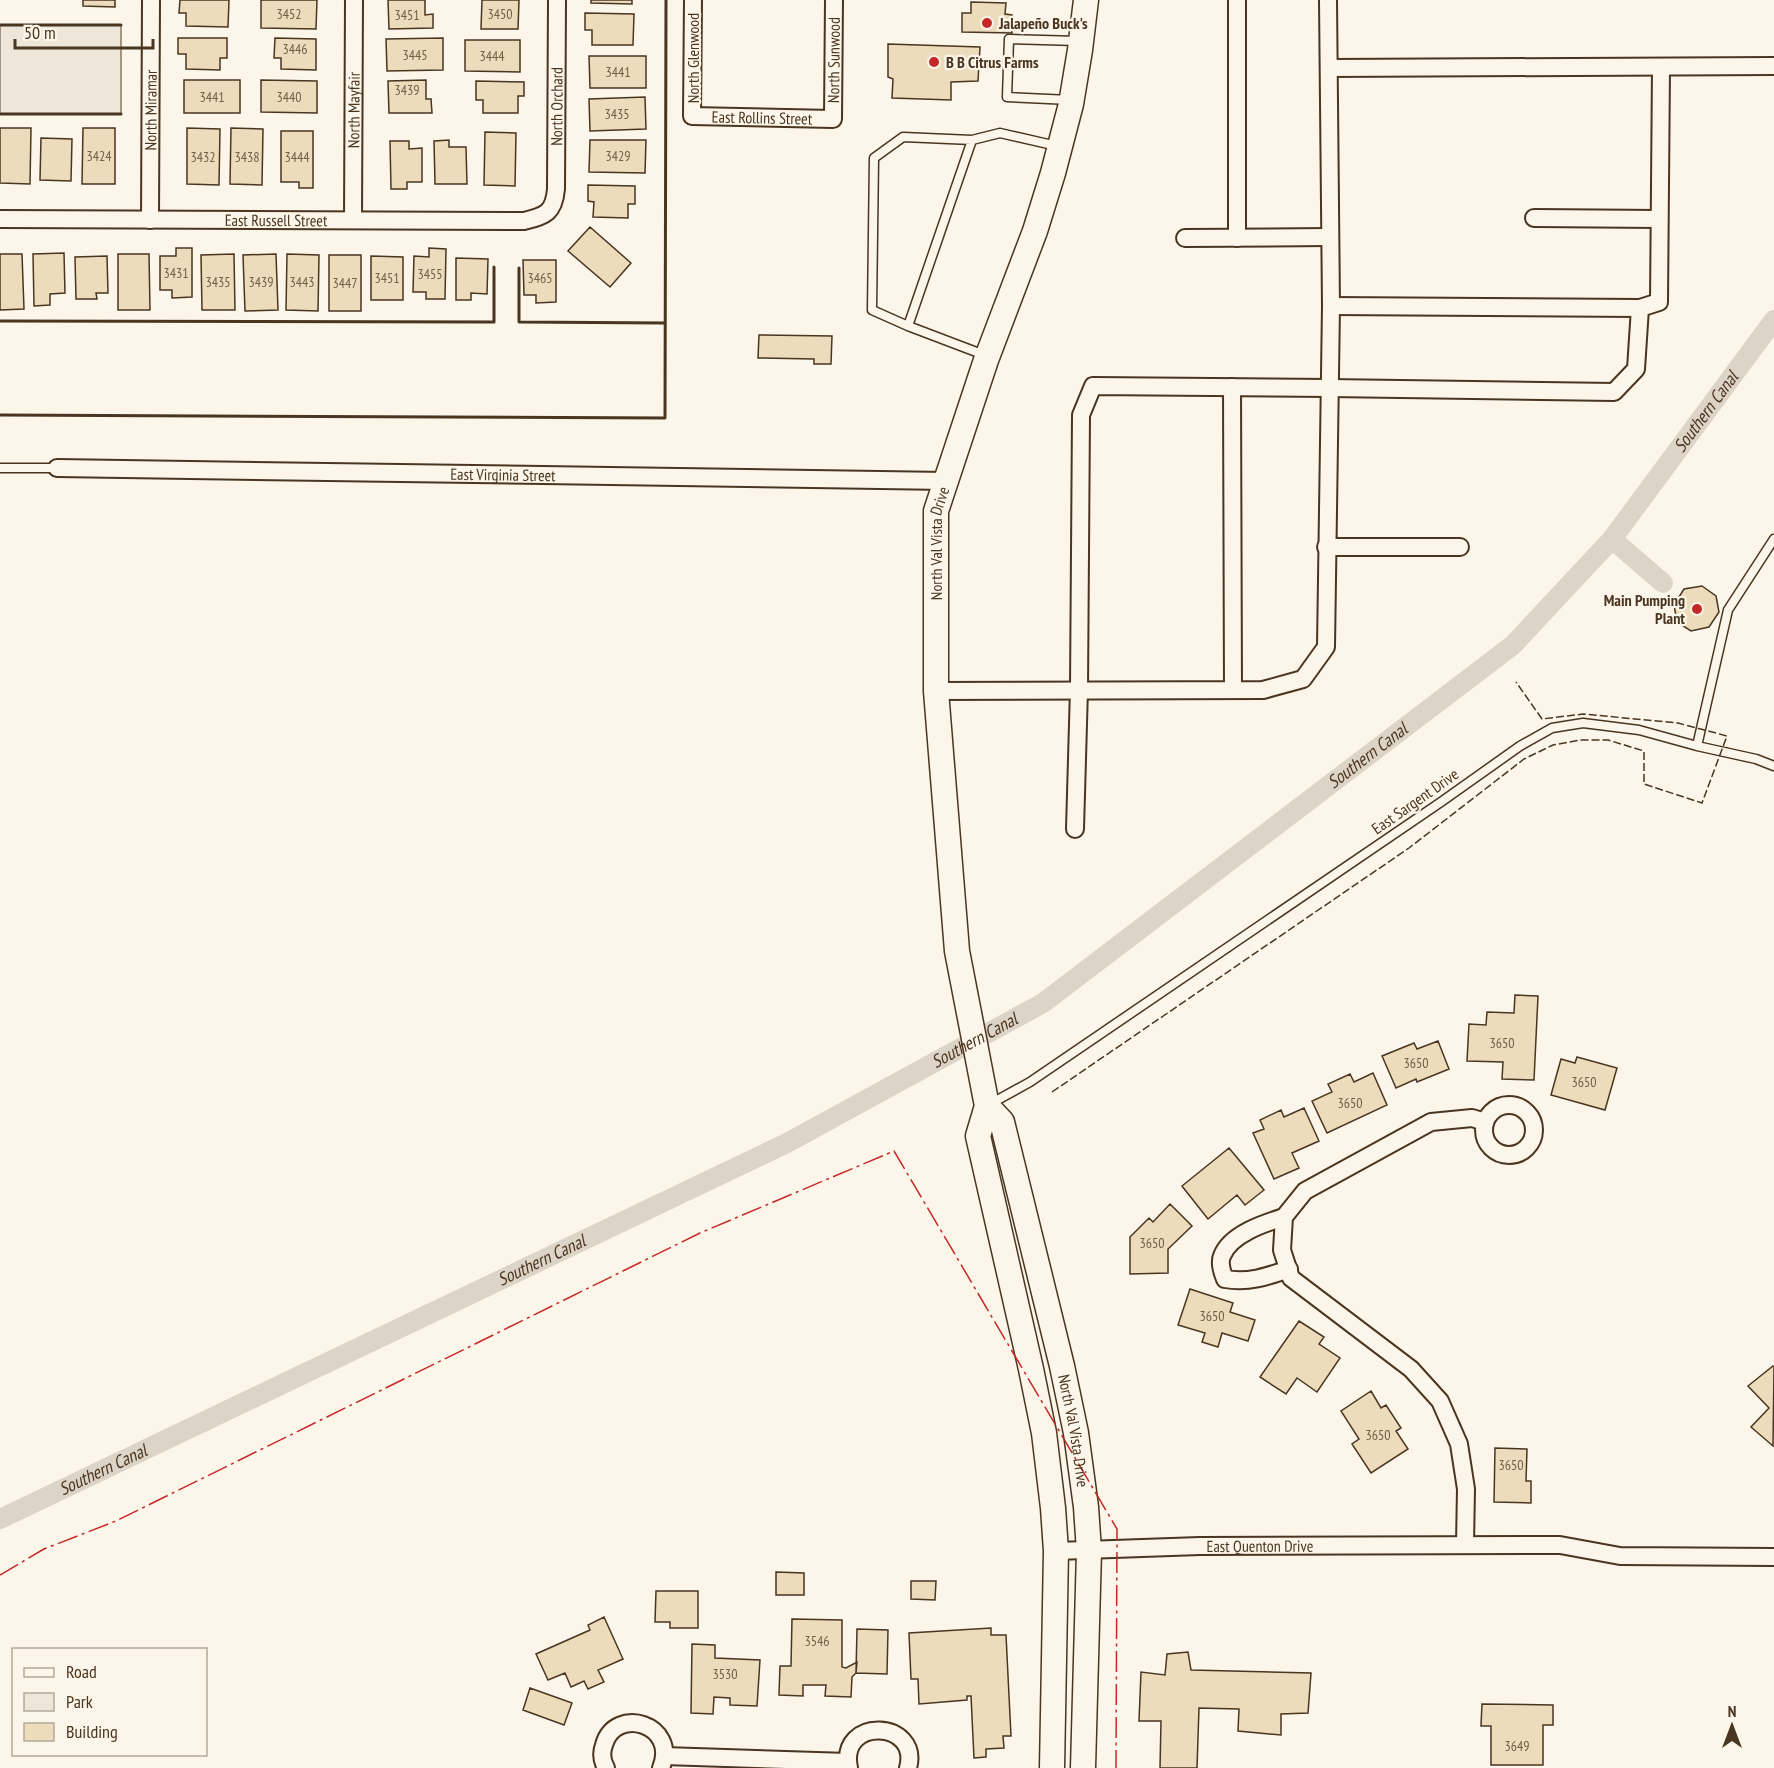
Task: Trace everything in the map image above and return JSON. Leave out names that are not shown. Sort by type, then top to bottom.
[{"type":"main road","name":"North Val Vista Drive","points":[[1052,1768],[1056,1551],[1044,1434],[978,1136],[987,1106],[957,951],[936,692],[936,512],[987,356],[1035,231],[1060,147],[1072,100],[1086,0]]},
{"type":"main road","name":"North Val Vista Drive","points":[[987,1106],[1002,1122],[1062,1366],[1076,1433],[1086,1507],[1089,1551],[1083,1768]]},
{"type":"street","name":"North Miramar","points":[[150,220],[151,0]]},
{"type":"street","name":"North Mayfair","points":[[353,220],[354,0]]},
{"type":"street","name":"North Orchard","points":[[549,212],[555,202],[556,189],[556,0]]},
{"type":"street","name":"North Glenwood","points":[[692,116],[693,0]]},
{"type":"street","name":"North Sunwood","points":[[833,119],[834,0]]},
{"type":"street","points":[[1237,0],[1237,238]]},
{"type":"street","points":[[936,692],[1079,689],[1263,690],[1303,679],[1326,647],[1330,306],[1328,0]]},
{"type":"street","points":[[1330,69],[1774,66]]},
{"type":"street","points":[[1330,306],[1640,308],[1659,302],[1660,68]]},
{"type":"street","name":"East Rollins Street","points":[[692,116],[833,119]]},
{"type":"street","name":"East Russell Street","points":[[0,219],[524,221],[538,218],[549,212]]},
{"type":"street","points":[[1534,218],[1659,219]]},
{"type":"street","points":[[1185,238],[1330,237]]},
{"type":"street","points":[[1075,829],[1079,689],[1081,415],[1093,386],[1614,392],[1636,369],[1640,308]]},
{"type":"street","points":[[1232,387],[1233,690]]},
{"type":"street","name":"East Virginia Street","points":[[57,468],[947,481]]},
{"type":"street","points":[[1326,547],[1460,548]]},
{"type":"street","points":[[1288,1269],[1258,1280],[1225,1279],[1221,1267],[1222,1256],[1229,1246],[1251,1228],[1284,1217],[1305,1191],[1431,1122],[1472,1118],[1485,1122]]},
{"type":"street","points":[[1284,1217],[1282,1250],[1291,1278],[1412,1369],[1440,1401],[1459,1444],[1466,1489],[1465,1544]]},
{"type":"street","name":"East Quenton Drive","points":[[1056,1551],[1200,1546],[1465,1544],[1560,1545],[1620,1556],[1774,1557]]},
{"type":"street","points":[[606,1768],[602,1753],[604,1742],[609,1734],[625,1724],[635,1723],[653,1730],[663,1745],[663,1762],[849,1765],[849,1752],[853,1743],[861,1735],[880,1730],[890,1731],[905,1744],[909,1754],[908,1768]]},
{"type":"lane","points":[[1072,100],[1007,97],[1009,39],[1081,41]]},
{"type":"lane","points":[[987,356],[872,310],[874,158],[903,137],[972,140],[999,133],[1060,147]]},
{"type":"lane","points":[[908,326],[972,140]]},
{"type":"lane","points":[[0,468],[57,468]]},
{"type":"lane","points":[[1697,746],[1728,610],[1774,539]]},
{"type":"lane","name":"East Sargent Drive","points":[[987,1106],[1030,1082],[1520,746],[1552,728],[1583,723],[1639,730],[1756,759],[1774,766]]},
{"type":"green space","points":[[0,25],[121,25],[121,114],[0,114]]},
{"type":"building","points":[[83,0],[115,0],[115,7],[83,6]]},
{"type":"building","points":[[180,0],[229,0],[228,27],[186,26],[186,13],[179,13]]},
{"type":"building","points":[[261,0],[317,0],[316,29],[261,28]]},
{"type":"building","points":[[388,0],[425,0],[425,15],[433,14],[433,28],[389,29]]},
{"type":"building","points":[[482,0],[519,0],[518,29],[481,29]]},
{"type":"building","points":[[591,0],[632,0],[632,4],[591,3]]},
{"type":"building","name":"Jalapeño Buck's","points":[[971,2],[1006,3],[1005,14],[1012,15],[1012,33],[962,32],[962,13],[971,13]]},
{"type":"building","points":[[585,13],[634,14],[633,45],[592,45],[592,30],[585,30]]},
{"type":"building","points":[[178,38],[227,38],[227,58],[220,58],[220,70],[186,69],[186,54],[178,54]]},
{"type":"building","points":[[275,38],[316,39],[316,70],[281,69],[281,58],[274,58]]},
{"type":"building","points":[[443,38],[443,70],[387,71],[386,39]]},
{"type":"building","points":[[465,40],[520,40],[520,72],[465,71]]},
{"type":"building","name":"B B Citrus Farms","points":[[888,44],[980,47],[978,81],[951,82],[951,100],[892,98],[893,79],[888,77]]},
{"type":"building","points":[[589,56],[646,56],[646,88],[590,88]]},
{"type":"building","points":[[184,80],[240,80],[240,113],[184,113]]},
{"type":"building","points":[[261,80],[317,81],[317,113],[261,112]]},
{"type":"building","points":[[426,80],[426,99],[431,99],[432,113],[389,113],[388,81]]},
{"type":"building","points":[[476,81],[524,82],[524,96],[518,96],[518,113],[483,113],[483,100],[476,100]]},
{"type":"building","points":[[645,97],[646,129],[590,131],[589,99]]},
{"type":"building","points":[[0,128],[31,128],[30,184],[0,183]]},
{"type":"building","points":[[83,128],[115,128],[115,184],[82,184]]},
{"type":"building","points":[[187,128],[220,129],[219,185],[187,184]]},
{"type":"building","points":[[231,128],[263,129],[262,185],[230,184]]},
{"type":"building","points":[[281,131],[313,131],[313,188],[299,188],[299,182],[281,182]]},
{"type":"building","points":[[485,132],[516,133],[515,186],[484,185]]},
{"type":"building","points":[[41,138],[72,139],[71,181],[40,180]]},
{"type":"building","points":[[449,140],[449,147],[466,147],[467,184],[435,184],[434,141]]},
{"type":"building","points":[[590,140],[646,140],[645,173],[589,172]]},
{"type":"building","points":[[390,141],[409,141],[409,149],[422,148],[422,182],[407,182],[407,189],[391,189]]},
{"type":"building","points":[[588,185],[635,186],[635,204],[628,204],[628,218],[593,217],[594,202],[588,201]]},
{"type":"building","points":[[590,227],[631,263],[610,287],[568,251]]},
{"type":"building","points":[[176,248],[192,248],[192,297],[172,298],[172,290],[160,290],[160,256],[176,256]]},
{"type":"building","points":[[429,248],[446,249],[445,299],[426,299],[426,292],[413,292],[414,256],[429,257]]},
{"type":"building","points":[[64,253],[65,293],[50,294],[50,305],[34,306],[33,254]]},
{"type":"building","points":[[0,254],[22,254],[24,309],[0,310]]},
{"type":"building","points":[[118,254],[149,254],[150,310],[118,310]]},
{"type":"building","points":[[234,254],[235,310],[202,310],[201,255]]},
{"type":"building","points":[[276,254],[278,310],[245,311],[243,255]]},
{"type":"building","points":[[287,254],[319,255],[318,311],[286,310]]},
{"type":"building","points":[[329,255],[361,255],[361,311],[329,311]]},
{"type":"building","points":[[107,256],[108,293],[96,293],[97,299],[76,299],[75,257]]},
{"type":"building","points":[[371,256],[403,257],[403,300],[371,300]]},
{"type":"building","points":[[456,258],[488,259],[487,294],[471,293],[471,300],[456,300]]},
{"type":"building","points":[[523,260],[556,260],[556,302],[536,303],[536,295],[524,295]]},
{"type":"building","points":[[759,335],[832,336],[831,364],[814,364],[814,359],[758,358]]},
{"type":"building","name":"Main Pumping Plant","points":[[1702,586],[1716,596],[1719,612],[1709,627],[1691,631],[1677,622],[1674,605],[1684,589]]},
{"type":"building","points":[[1515,995],[1538,996],[1534,1080],[1502,1079],[1503,1062],[1467,1061],[1469,1024],[1486,1025],[1487,1012],[1514,1013]]},
{"type":"building","points":[[1438,1041],[1449,1069],[1396,1088],[1382,1056],[1414,1043],[1417,1049]]},
{"type":"building","points":[[1577,1057],[1617,1068],[1605,1110],[1551,1095],[1561,1059],[1575,1063]]},
{"type":"building","points":[[1373,1073],[1387,1105],[1327,1133],[1312,1101],[1332,1092],[1328,1084],[1350,1074],[1354,1082]]},
{"type":"building","points":[[1304,1108],[1319,1141],[1292,1153],[1299,1168],[1274,1179],[1253,1133],[1264,1129],[1260,1120],[1281,1110],[1284,1117]]},
{"type":"building","points":[[1229,1148],[1264,1190],[1245,1205],[1237,1195],[1208,1219],[1182,1186]]},
{"type":"building","points":[[1170,1204],[1192,1226],[1168,1249],[1168,1273],[1130,1274],[1130,1237],[1149,1218],[1153,1222]]},
{"type":"building","points":[[1190,1289],[1233,1303],[1230,1312],[1255,1320],[1248,1341],[1222,1333],[1218,1347],[1202,1342],[1205,1333],[1178,1325]]},
{"type":"building","points":[[1299,1321],[1324,1337],[1319,1344],[1340,1358],[1317,1392],[1297,1378],[1286,1394],[1260,1377]]},
{"type":"building","points":[[1773,1366],[1773,1446],[1751,1427],[1769,1408],[1748,1386]]},
{"type":"building","points":[[1371,1391],[1381,1408],[1386,1405],[1401,1428],[1396,1431],[1408,1449],[1371,1473],[1352,1444],[1359,1439],[1341,1411]]},
{"type":"building","points":[[1495,1448],[1527,1449],[1526,1481],[1531,1481],[1531,1503],[1494,1502]]},
{"type":"building","points":[[776,1572],[804,1573],[804,1595],[776,1595]]},
{"type":"building","points":[[911,1581],[936,1581],[935,1600],[911,1599]]},
{"type":"building","points":[[656,1591],[698,1591],[698,1628],[670,1628],[670,1622],[655,1622]]},
{"type":"building","points":[[604,1617],[623,1659],[598,1670],[604,1682],[588,1689],[584,1681],[571,1687],[565,1673],[548,1680],[536,1654],[590,1630],[588,1625]]},
{"type":"building","points":[[792,1619],[842,1620],[842,1667],[846,1668],[857,1662],[856,1673],[852,1677],[851,1697],[825,1696],[826,1685],[803,1685],[803,1696],[779,1695],[780,1666],[791,1666]]},
{"type":"building","points":[[991,1628],[991,1635],[1006,1635],[1011,1736],[1003,1736],[1004,1748],[986,1749],[986,1757],[974,1758],[971,1696],[967,1696],[967,1700],[919,1704],[918,1679],[911,1679],[909,1633]]},
{"type":"building","points":[[857,1629],[888,1630],[887,1674],[856,1673]]},
{"type":"building","points":[[692,1644],[715,1645],[715,1658],[760,1660],[757,1706],[730,1705],[730,1698],[714,1697],[713,1714],[691,1713]]},
{"type":"building","points":[[1188,1652],[1191,1670],[1311,1673],[1308,1713],[1281,1714],[1281,1735],[1238,1731],[1239,1709],[1199,1708],[1197,1768],[1160,1768],[1161,1721],[1139,1721],[1141,1672],[1165,1675],[1167,1654]]},
{"type":"building","points":[[530,1688],[572,1703],[564,1725],[523,1710]]},
{"type":"building","points":[[1482,1704],[1553,1705],[1553,1725],[1543,1725],[1543,1765],[1491,1765],[1491,1726],[1481,1726]]},
{"type":"waterway","name":"Southern Canal","points":[[0,1519],[787,1143],[1043,1003],[1513,645],[1612,539],[1774,320]]},
{"type":"waterway","points":[[1612,539],[1663,583]]},
{"type":"fence","points":[[1052,1092],[1409,848],[1524,759],[1553,745],[1581,740],[1608,740],[1644,751],[1644,784],[1702,803],[1727,736],[1678,723],[1583,714],[1542,719],[1516,682]]},
{"type":"wall","points":[[0,415],[665,418],[666,0]]},
{"type":"wall","points":[[0,25],[121,25]]},
{"type":"wall","points":[[0,114],[121,114]]},
{"type":"wall","points":[[0,321],[494,322],[494,267]]},
{"type":"wall","points":[[519,268],[519,322],[665,323]]},
{"type":"power","points":[[0,1575],[44,1549],[116,1521],[700,1233],[894,1151],[1117,1529],[1116,1768]]},
{"type":"place","name":"Jalapeño Buck's","points":[[987,23]]},
{"type":"place","name":"B B Citrus Farms","points":[[934,62]]},
{"type":"place","name":"Main Pumping Plant","points":[[1697,609]]}]
